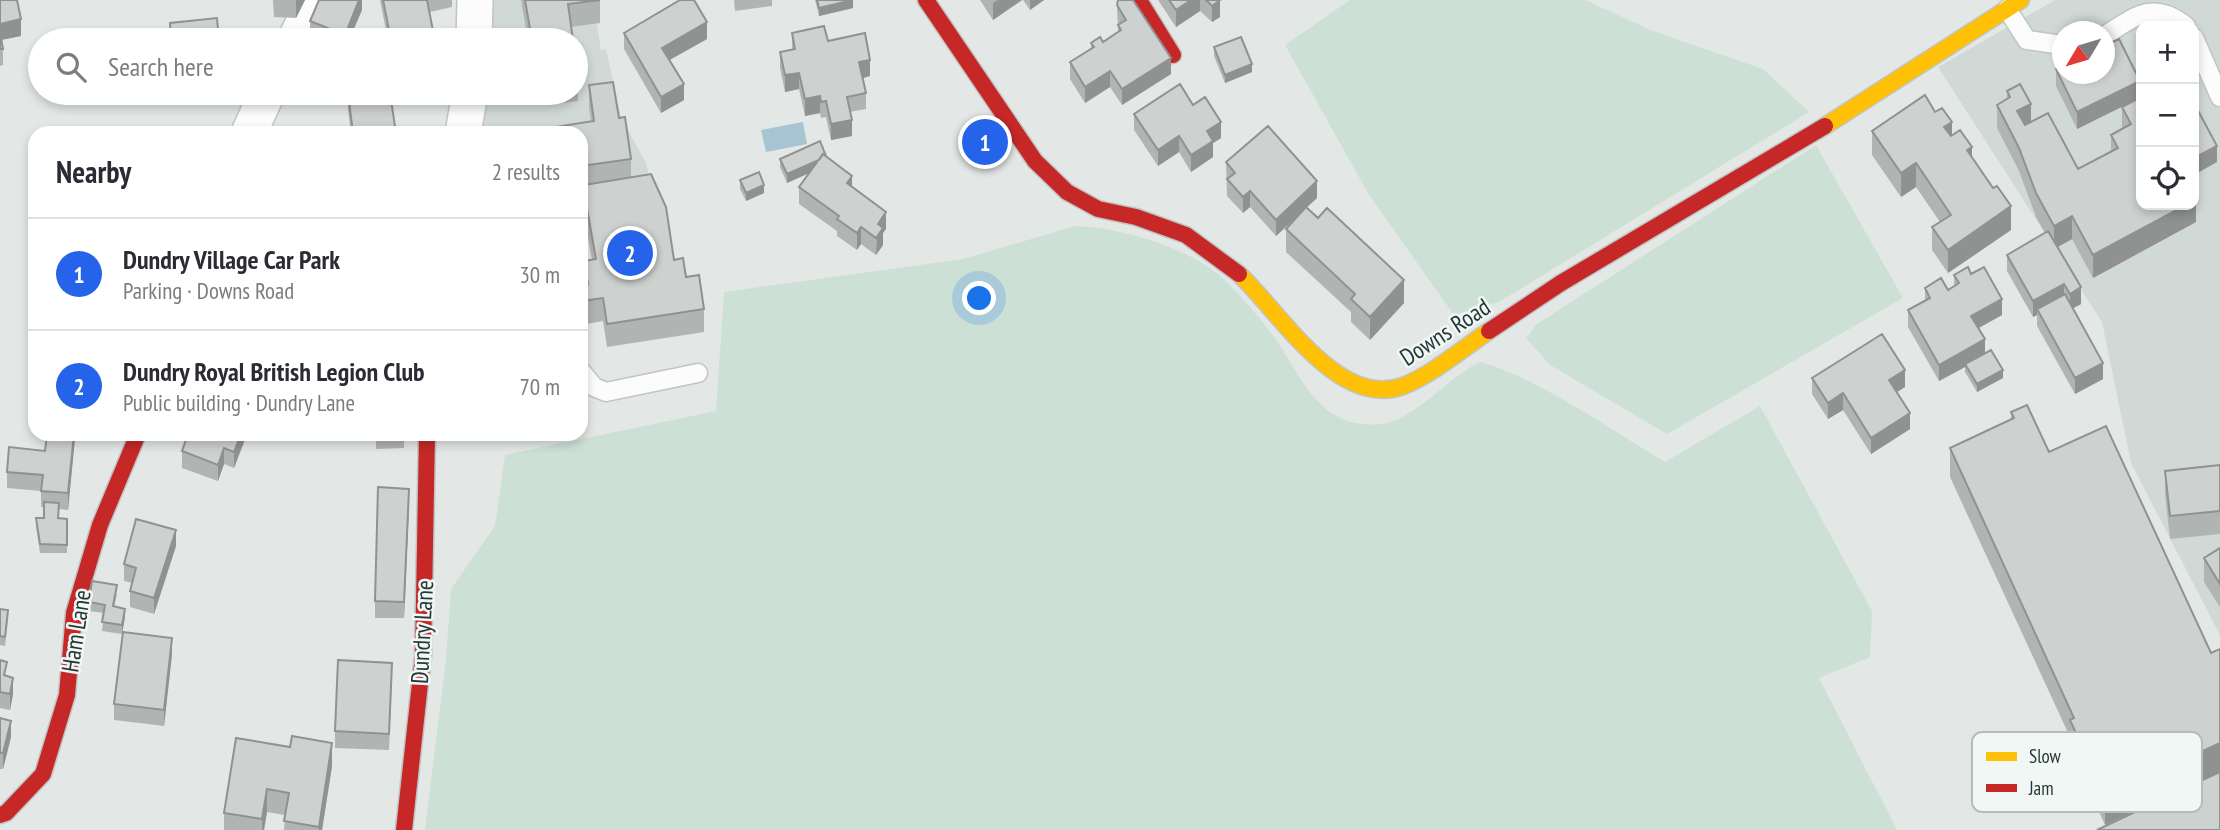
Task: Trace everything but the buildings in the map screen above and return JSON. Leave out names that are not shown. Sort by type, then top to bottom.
[{"type":"street","points":[[301,28],[315,0]]},
{"type":"street","points":[[474,28],[475,0]]},
{"type":"street","name":"Downs Road","points":[[926,0],[1035,161],[1068,192],[1098,209],[1136,217],[1186,235],[1224,260],[1254,288],[1322,364],[1353,383],[1375,390],[1402,386],[1441,363],[1561,283],[1767,163],[2014,4]]},
{"type":"street","points":[[1139,0],[1173,55]]},
{"type":"street","points":[[252,126],[262,105]]},
{"type":"street","points":[[464,126],[468,105]]},
{"type":"street","name":"Ham Lane","points":[[0,815],[6,813],[43,774],[67,695],[74,613],[100,525],[135,441]]},
{"type":"street","name":"Dundry Lane","points":[[404,830],[424,656],[427,441]]},
{"type":"lane","points":[[2014,4],[2027,40],[2052,43]]},
{"type":"lane","points":[[2115,30],[2143,13],[2156,11],[2171,14],[2180,21]]},
{"type":"lane","points":[[2199,49],[2220,97]]},
{"type":"lane","points":[[588,380],[594,387],[606,392],[624,391],[698,373]]},
{"type":"shaded area","points":[[493,0],[593,0],[601,50],[606,49],[621,117],[646,163],[652,187],[588,198],[588,126],[480,126],[485,105],[588,105],[588,28],[492,28]]},
{"type":"shaded area","points":[[2055,0],[2220,0],[2220,635],[2131,463],[2102,322],[1938,67]]},
{"type":"green space","points":[[1350,0],[1585,0],[1653,31],[1763,69],[1809,112],[1499,302],[1454,315],[1369,195],[1285,45]]},
{"type":"green space","points":[[1816,145],[1903,298],[1667,434],[1550,365],[1526,338],[1537,324]]},
{"type":"green space","points":[[1075,226],[1129,234],[1184,253],[1215,272],[1239,295],[1267,327],[1318,401],[1344,419],[1361,424],[1381,424],[1406,415],[1480,362],[1502,369],[1550,392],[1665,462],[1760,406],[1872,611],[1870,657],[1819,678],[1897,830],[425,830],[446,659],[451,589],[495,526],[505,455],[572,441],[588,441],[588,438],[716,411],[724,292],[963,259]]},
{"type":"water","points":[[803,122],[807,144],[766,152],[761,130]]},
{"type":"traffic: slow","points":[[1825,126],[2021,0]]},
{"type":"traffic: slow","points":[[1239,274],[1291,332],[1333,371],[1356,384],[1379,390],[1403,386],[1414,381],[1489,331]]},
{"type":"traffic: jam","points":[[926,0],[1035,161],[1067,192],[1098,209],[1136,217],[1186,235],[1239,274]]},
{"type":"traffic: jam","points":[[1139,0],[1173,55]]},
{"type":"traffic: jam","points":[[1489,331],[1561,283],[1825,126]]},
{"type":"traffic: jam","points":[[0,815],[6,813],[43,774],[67,695],[74,613],[100,525],[135,441]]},
{"type":"traffic: jam","points":[[404,830],[423,656],[427,441]]},
{"type":"place","name":"Dundry Village Car Park","points":[[985,142]]},
{"type":"place","name":"Dundry Royal British Legion Club","points":[[630,253]]}]
